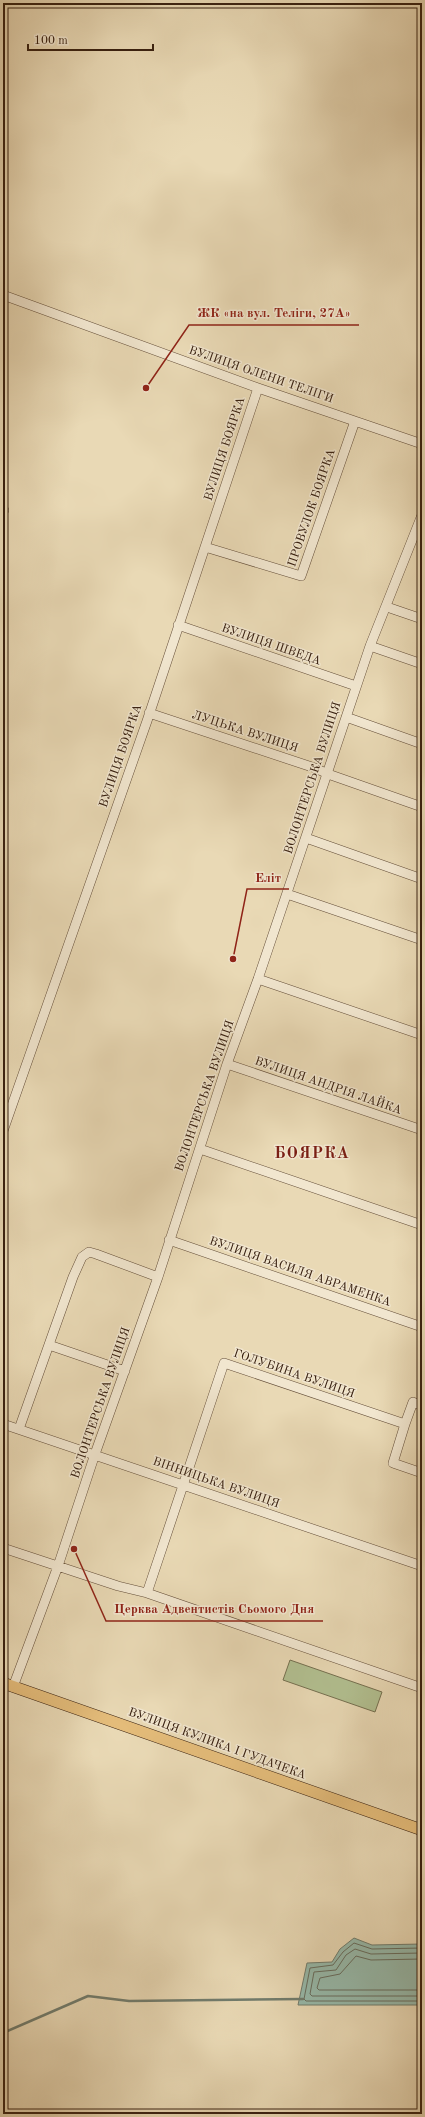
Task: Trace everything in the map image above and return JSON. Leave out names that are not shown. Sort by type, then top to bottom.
[{"type":"main road","name":"ВУЛИЦЯ КУЛИКА І ГУДАЧЕКА","points":[[8,1685],[422,1830]]},
{"type":"street","name":"ВУЛИЦЯ ОЛЕНИ ТЕЛІГИ","points":[[3,296],[258,388],[422,444]]},
{"type":"street","name":"ВУЛИЦЯ БОЯРКА","points":[[3,1131],[150,713],[258,388]]},
{"type":"street","name":"ПРОВУЛОК БОЯРКА","points":[[205,547],[301,576],[355,421]]},
{"type":"street","name":"ВОЛОНТЕРСЬКА ВУЛИЦЯ","points":[[8,1685],[58,1566],[94,1454],[158,1277],[227,1064],[258,979],[328,774],[356,686],[370,646],[387,607],[422,515]]},
{"type":"street","points":[[387,607],[422,619]]},
{"type":"street","name":"ВУЛИЦЯ ШВЕДА","points":[[178,625],[356,686]]},
{"type":"street","points":[[370,646],[422,664]]},
{"type":"street","name":"ЛУЦЬКА ВУЛИЦЯ","points":[[150,713],[315,768],[422,807]]},
{"type":"street","points":[[346,717],[422,744]]},
{"type":"street","points":[[306,838],[422,878]]},
{"type":"street","points":[[287,894],[422,940]]},
{"type":"street","points":[[258,979],[422,1035]]},
{"type":"street","name":"ВУЛИЦЯ АНДРІЯ ЛАЙКА","points":[[227,1064],[422,1130]]},
{"type":"street","points":[[200,1149],[422,1225]]},
{"type":"street","name":"ВУЛИЦЯ ВАСИЛЯ АВРАМЕНКА","points":[[169,1240],[422,1327]]},
{"type":"street","points":[[19,1429],[48,1345],[82,1257],[89,1252],[158,1277]]},
{"type":"street","points":[[48,1345],[125,1371]]},
{"type":"street","name":"ГОЛУБИНА ВУЛИЦЯ","points":[[147,1593],[224,1363],[405,1424]]},
{"type":"street","points":[[422,1406],[413,1402],[393,1463],[422,1473]]},
{"type":"street","name":"ВІННИЦЬКА ВУЛИЦЯ","points":[[3,1424],[422,1566]]},
{"type":"street","points":[[3,1548],[147,1593],[422,1688]]},
{"type":"green space","points":[[290,1660],[382,1692],[375,1712],[283,1680]]},
{"type":"water","points":[[354,1938],[372,1945],[422,1944],[422,2005],[298,2005],[307,1963],[332,1962],[340,1949]]},
{"type":"waterway","points":[[3,2033],[88,1996],[129,2001],[303,1999]]},
{"type":"place","name":"ЖК «на вул. Теліги, 27А»","points":[[146,388]]},
{"type":"place","name":"Еліт","points":[[233,959]]},
{"type":"place","name":"Церква Адвентистів Сьомого Дня","points":[[74,1549]]},
{"type":"district","name":"БОЯРКА","points":[[312,1154]]}]
